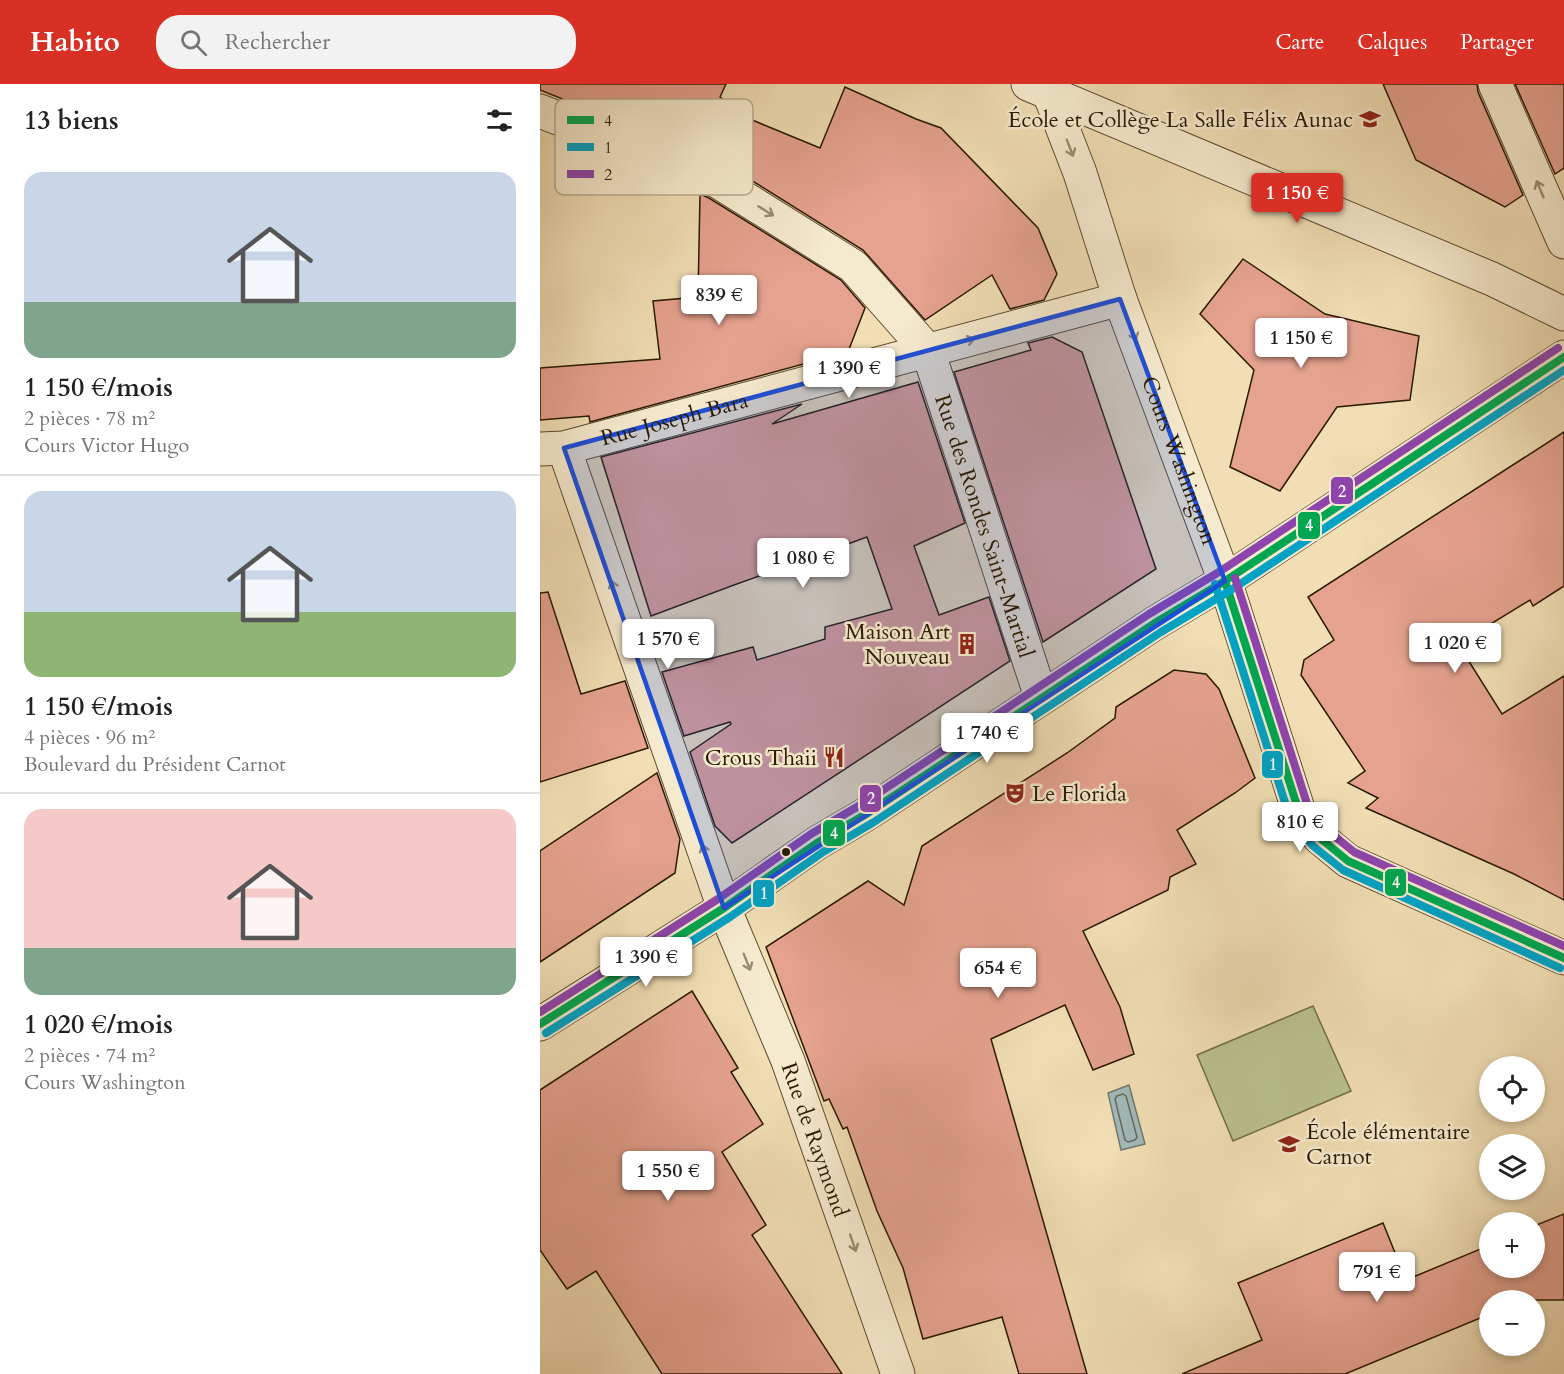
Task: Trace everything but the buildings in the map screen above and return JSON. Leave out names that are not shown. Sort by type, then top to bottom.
[{"type":"street","points":[[1495,84],[1564,243]]},
{"type":"street","points":[[1038,89],[1492,279],[1564,314]]},
{"type":"street","name":"Cours Washington","points":[[1038,89],[1080,173],[1120,298],[1225,581],[1300,815],[1320,838],[1348,861],[1564,958]]},
{"type":"street","name":"Rue des Rondes Saint-Martial","points":[[540,111],[555,117]]},
{"type":"street","name":"Rue des Rondes Saint-Martial","points":[[739,195],[853,266],[928,351],[1041,697]]},
{"type":"street","name":"Rue Joseph Bara","points":[[552,448],[928,351],[1120,298]]},
{"type":"street","points":[[540,1024],[724,908],[817,843],[868,813],[1155,623],[1225,581],[1564,357]]},
{"type":"street","name":"Rue de Raymond","points":[[552,448],[724,908],[788,1061],[898,1374]]},
{"type":"highlighted area","points":[[1120,299],[1225,581],[724,908],[564,448]]},
{"type":"green space","points":[[1313,1006],[1351,1091],[1233,1141],[1197,1055]]},
{"type":"water","points":[[1129,1085],[1145,1144],[1121,1150],[1108,1093]]},
{"type":"transit line","name":"2","points":[[540,1012],[718,899],[811,834],[862,804],[1149,614],[1219,572],[1558,348]]},
{"type":"transit line","name":"4","points":[[540,1024],[724,908],[817,843],[868,813],[1155,623],[1225,581],[1564,357]]},
{"type":"transit line","name":"1","points":[[546,1033],[730,917],[823,852],[874,822],[1161,632],[1231,590],[1564,370]]},
{"type":"transit line","name":"2","points":[[1235,578],[1309,810],[1327,830],[1354,852],[1564,946]]},
{"type":"transit line","name":"4","points":[[1225,581],[1300,815],[1320,838],[1348,861],[1564,958]]},
{"type":"transit line","name":"1","points":[[1215,584],[1290,818],[1313,846],[1343,870],[1560,968]]},
{"type":"place","name":"École et Collège La Salle Félix Aunac","points":[[1370,119]]},
{"type":"place","name":"Maison Art Nouveau","points":[[967,644]]},
{"type":"place","name":"Crous Thaii","points":[[834,757]]},
{"type":"place","name":"Le Florida","points":[[1015,793]]},
{"type":"place","name":"École élémentaire Carnot","points":[[1289,1144]]}]
